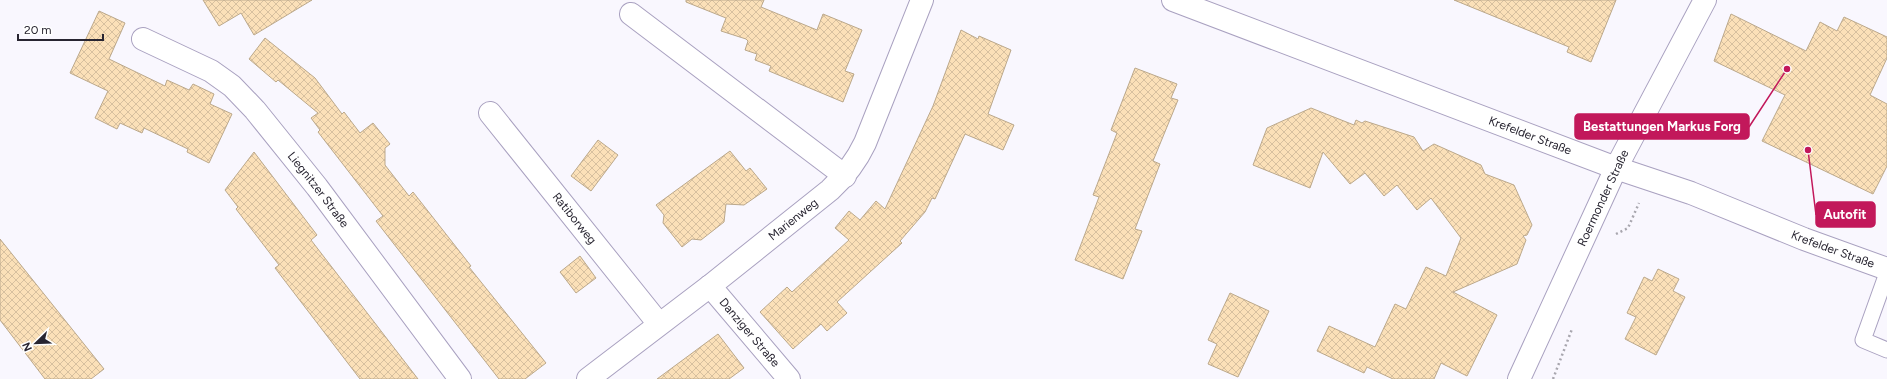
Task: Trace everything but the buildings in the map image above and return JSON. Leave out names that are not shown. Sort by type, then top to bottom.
[{"type":"street","name":"Marienweg","points":[[588,379],[710,286],[830,190],[845,176],[857,159],[865,143],[922,0]]},
{"type":"street","name":"Krefelder Straße","points":[[1173,0],[1616,168],[1691,193],[1804,239],[1887,269]]},
{"type":"street","name":"Roermonder Straße","points":[[1519,379],[1616,168],[1705,0]]},
{"type":"street","points":[[631,14],[845,176]]},
{"type":"street","name":"Liegnitzer Straße","points":[[143,39],[212,70],[232,86],[255,110],[317,187],[460,379]]},
{"type":"street","name":"Ratiborweg","points":[[490,113],[659,324]]},
{"type":"street","name":"Danziger Straße","points":[[710,286],[789,379]]},
{"type":"lane","points":[[1887,273],[1863,340],[1887,350]]},
{"type":"path","points":[[1613,240],[1616,233],[1628,228],[1649,179]]},
{"type":"path","points":[[1553,379],[1575,322]]},
{"type":"place","name":"Bestattungen Markus Forg","points":[[1787,69]]},
{"type":"place","name":"Autofit","points":[[1808,150]]}]
